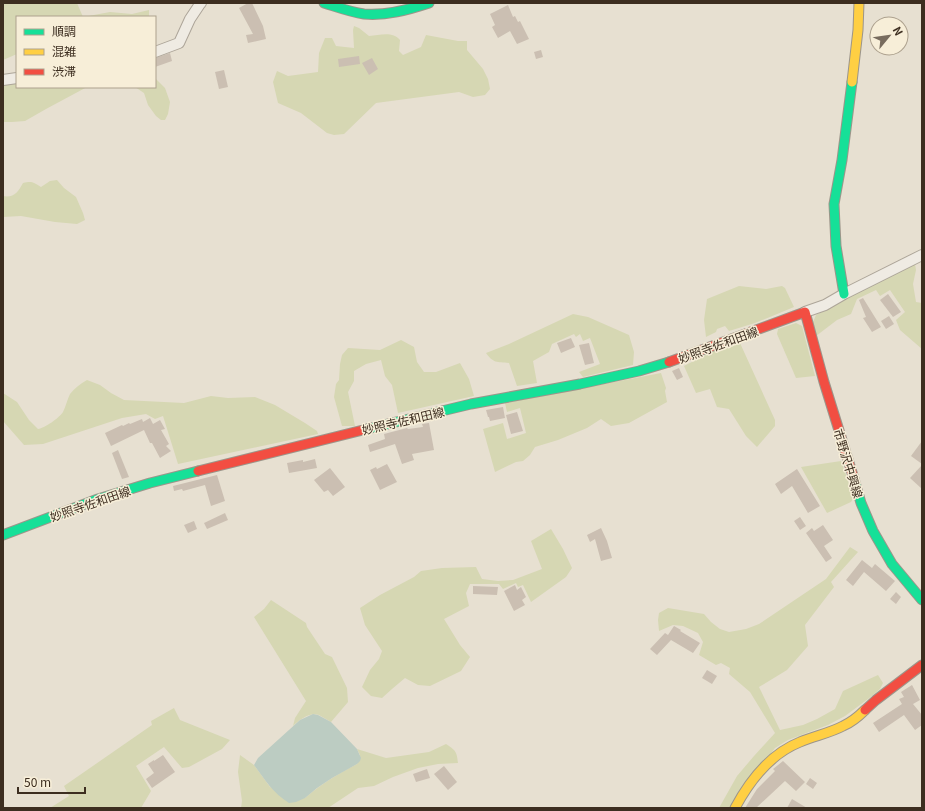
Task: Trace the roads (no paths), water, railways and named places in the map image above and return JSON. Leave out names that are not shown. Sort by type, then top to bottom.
[{"type":"main road","points":[[324,3],[355,12],[384,15],[429,3]]},
{"type":"main road","points":[[844,294],[836,246],[834,204],[842,160],[858,30],[859,3]]},
{"type":"main road","name":"妙照寺佐和田線","points":[[3,535],[98,499],[157,481],[471,404],[580,384],[639,371],[805,312]]},
{"type":"main road","name":"市野沢中興線","points":[[805,312],[826,390],[861,503],[872,531],[892,564],[922,600]]},
{"type":"main road","points":[[735,808],[750,782],[771,759],[782,750],[817,735],[831,732],[848,724],[896,684],[922,665]]},
{"type":"street","points":[[156,52],[179,43],[190,19],[201,3]]},
{"type":"street","points":[[3,80],[16,78]]},
{"type":"street","points":[[805,312],[825,305],[922,255]]}]
